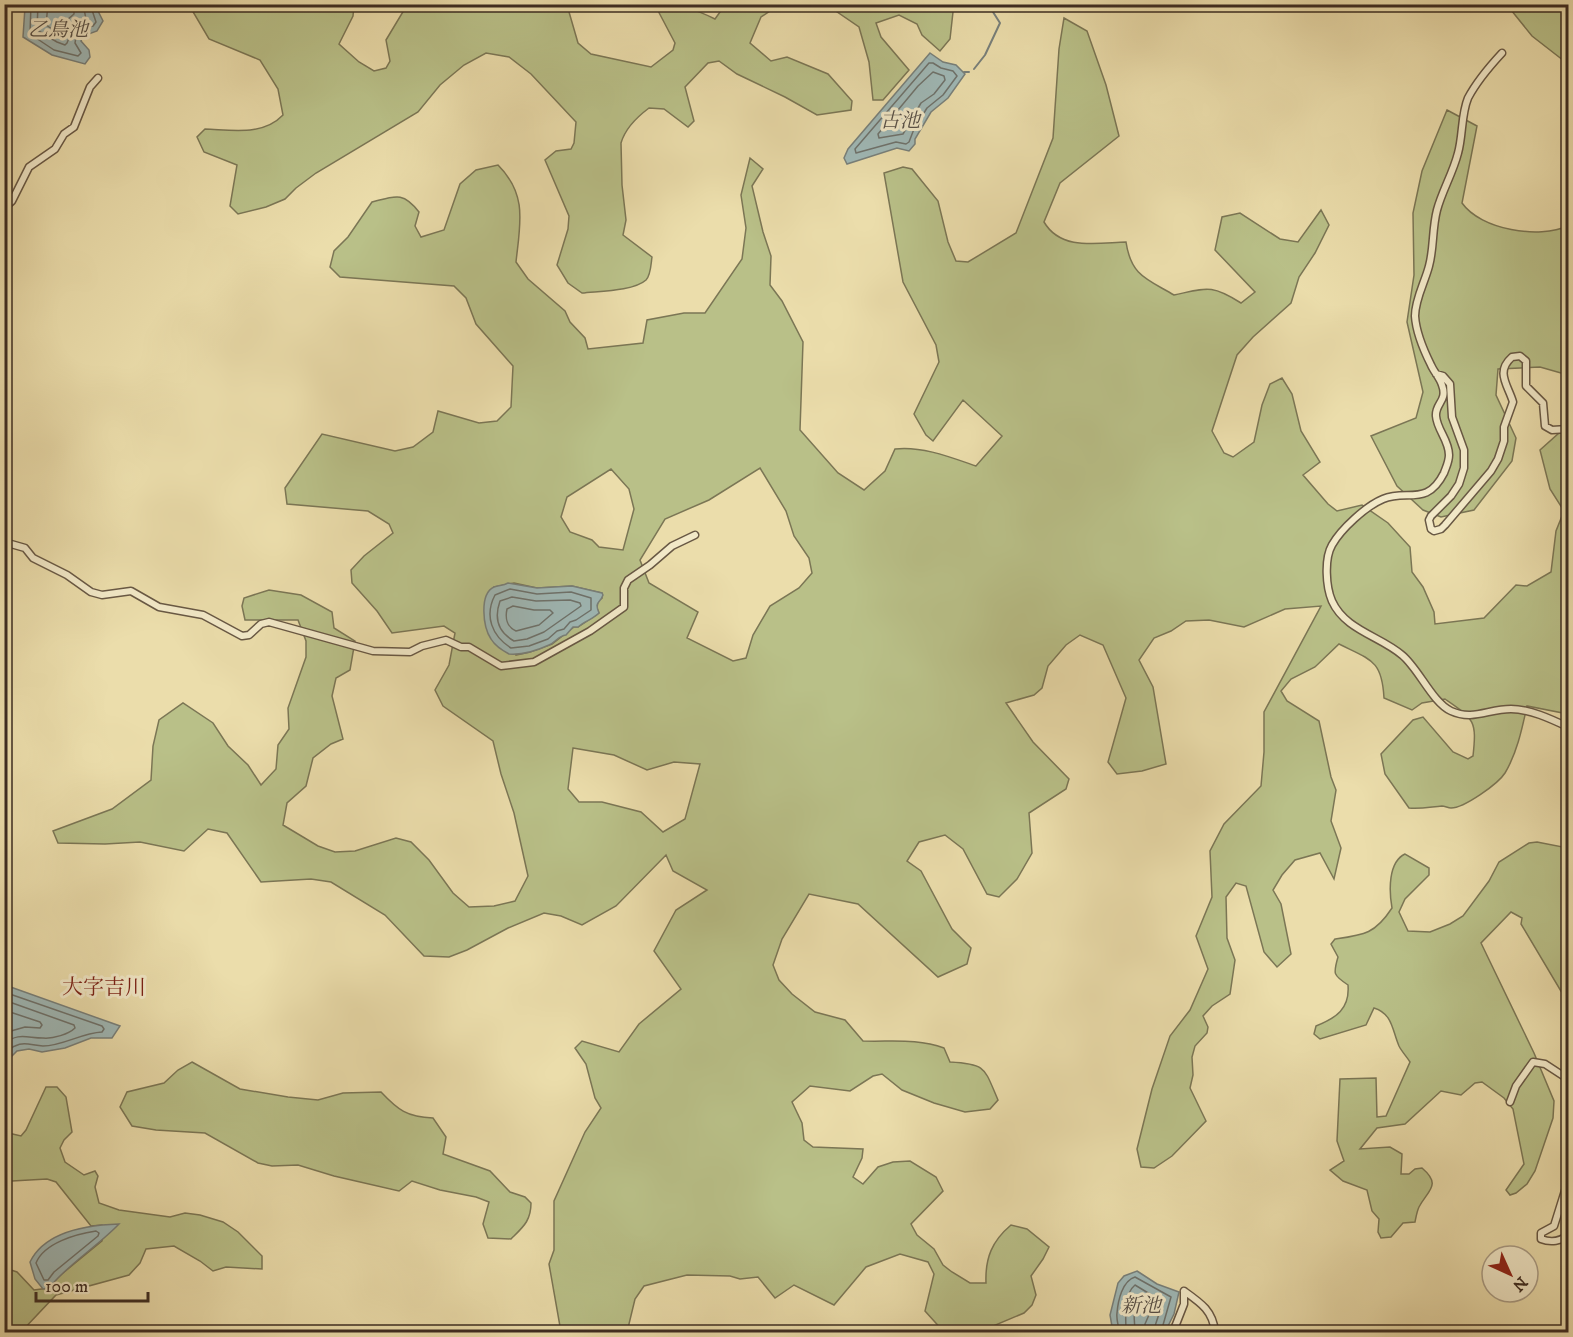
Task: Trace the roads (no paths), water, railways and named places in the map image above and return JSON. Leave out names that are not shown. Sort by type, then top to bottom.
[{"type":"street","points":[[1502,53],[1486,70],[1468,100],[1459,153],[1437,211],[1430,262],[1415,315],[1427,356],[1441,381],[1444,399],[1436,411],[1436,418],[1449,448],[1449,460],[1441,479],[1426,492],[1411,496],[1389,496],[1373,504],[1355,519],[1331,546],[1328,558],[1328,578],[1331,598],[1342,616],[1403,656],[1418,672],[1436,698],[1449,710],[1469,716],[1496,709],[1514,709],[1526,711],[1569,727]]},
{"type":"street","points":[[4,208],[12,201],[29,167],[55,149],[68,130],[74,127],[90,87],[98,78]]},
{"type":"street","points":[[1436,374],[1443,376],[1450,384],[1451,411],[1464,450],[1464,468],[1459,484],[1451,496],[1431,516],[1429,524],[1434,531],[1445,525],[1491,471],[1498,459],[1504,441],[1504,427],[1513,402],[1503,375],[1504,366],[1512,357],[1520,356],[1526,361],[1525,383],[1528,389],[1544,403],[1545,426],[1552,430],[1569,429]]},
{"type":"street","points":[[4,542],[25,548],[33,558],[67,575],[91,592],[102,595],[131,591],[159,607],[203,615],[242,636],[249,635],[261,624],[269,622],[373,651],[410,652],[422,646],[446,640],[461,647],[469,647],[501,666],[534,662],[607,620],[624,607],[624,588],[628,580],[672,546],[695,535]]},
{"type":"street","points":[[1510,1102],[1520,1080],[1533,1062],[1545,1064],[1569,1079]]},
{"type":"street","points":[[1569,1181],[1554,1226],[1541,1233],[1541,1239],[1562,1240],[1569,1235]]},
{"type":"street","points":[[1173,1332],[1184,1304],[1184,1291],[1209,1310],[1215,1332]]},
{"type":"water","name":"乙鳥池","points":[[27,5],[95,5],[103,21],[97,31],[83,36],[81,41],[89,50],[90,57],[85,64],[52,55],[23,37]]},
{"type":"water","name":"古池","points":[[930,53],[943,62],[956,65],[965,74],[948,98],[931,112],[915,139],[915,144],[909,151],[897,148],[847,164],[844,158],[848,149]]},
{"type":"water","points":[[508,583],[537,588],[572,586],[602,593],[597,604],[599,613],[578,627],[573,627],[566,635],[549,645],[529,652],[509,654],[491,639],[484,619],[484,603],[489,591]]},
{"type":"water","points":[[5,985],[120,1026],[112,1038],[91,1038],[65,1048],[42,1052],[29,1049],[17,1051],[5,1063]]},
{"type":"water","points":[[119,1224],[49,1288],[43,1289],[35,1279],[30,1262],[46,1243],[81,1228]]},
{"type":"water","name":"新池","points":[[1137,1271],[1157,1284],[1179,1292],[1174,1314],[1165,1332],[1113,1332],[1110,1315],[1118,1283],[1124,1276]]},
{"type":"waterway","points":[[974,69],[985,55],[1000,23],[993,12],[998,4]]},
{"type":"waterway","points":[[964,72],[969,72]]},
{"type":"district","name":"大字吉川","points":[[104,988]]}]
